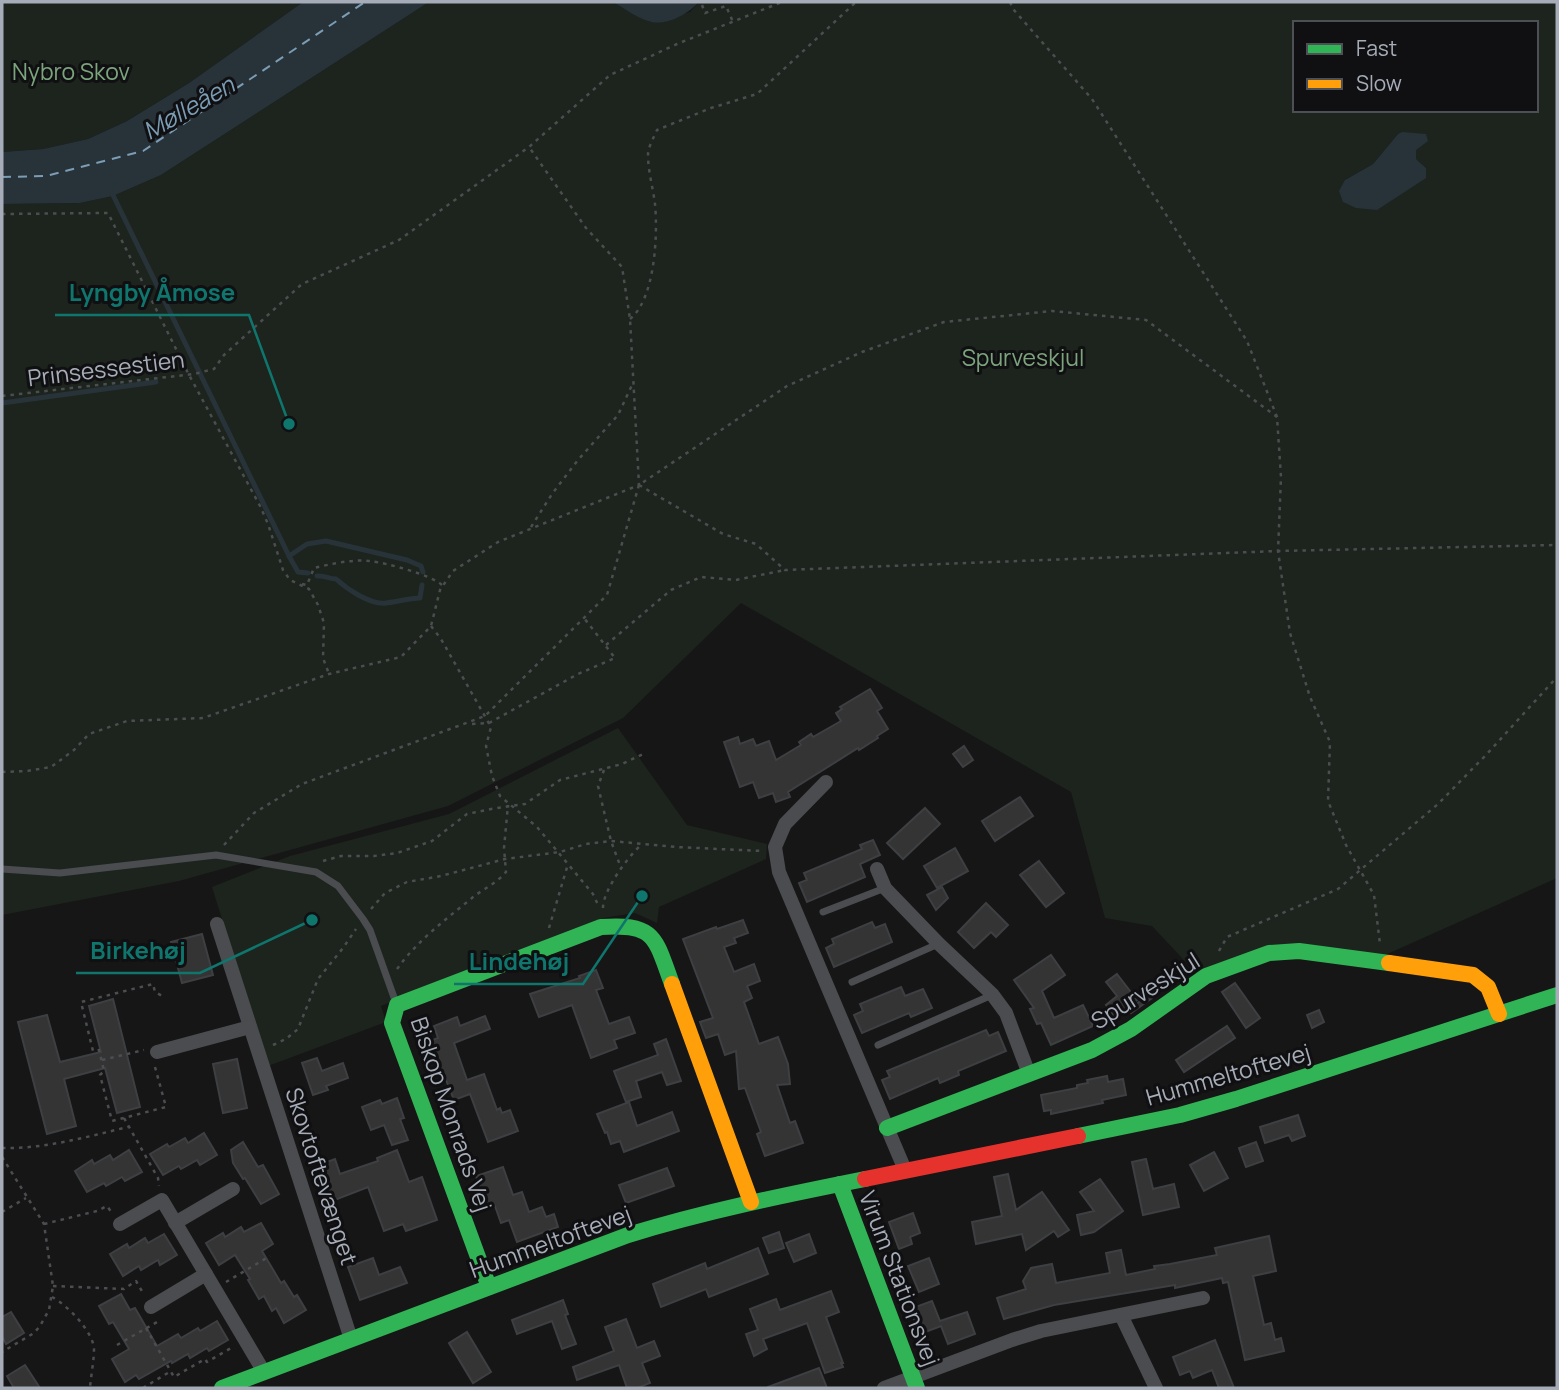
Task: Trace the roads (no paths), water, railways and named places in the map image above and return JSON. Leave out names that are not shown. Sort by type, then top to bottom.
[{"type":"street","points":[[826,782],[785,824],[775,847],[779,872],[905,1170]]},
{"type":"street","points":[[877,869],[885,888],[992,994],[1006,1013],[1028,1074]]},
{"type":"street","name":"Biskop Monrads Vej","points":[[489,1287],[392,1023],[397,1005],[536,952],[602,922],[632,925],[648,933],[657,944],[751,1202]]},
{"type":"street","name":"Skovtoftevænget","points":[[217,924],[351,1339]]},
{"type":"street","name":"Spurveskjul","points":[[887,1128],[1092,1050],[1131,1029],[1206,976],[1269,953],[1299,951],[1473,975],[1488,988],[1499,1014]]},
{"type":"street","name":"Hummeltoftevej","points":[[222,1388],[489,1287],[680,1219],[751,1202],[1180,1115],[1557,995]]},
{"type":"street","points":[[157,1052],[250,1027]]},
{"type":"street","name":"Virum Stationsvej","points":[[840,1184],[915,1383]]},
{"type":"street","points":[[176,1223],[233,1189]]},
{"type":"street","points":[[120,1224],[162,1199],[264,1372]]},
{"type":"street","points":[[151,1307],[206,1274]]},
{"type":"street","points":[[884,1388],[915,1383],[1012,1340],[1041,1331],[1203,1298]]},
{"type":"street","points":[[1121,1315],[1156,1388]]},
{"type":"lane","points":[[2,869],[60,873],[216,855],[316,873],[338,886],[370,930],[397,1005]]},
{"type":"lane","points":[[823,912],[885,888]]},
{"type":"lane","points":[[852,982],[939,944]]},
{"type":"lane","points":[[878,1045],[992,994]]},
{"type":"water","name":"Mølleåen","points":[[303,2],[429,2],[161,175],[113,196],[80,203],[2,204],[2,152],[43,149],[88,139],[127,121],[189,83]]},
{"type":"water","points":[[613,2],[699,2],[676,18],[655,22],[639,18]]},
{"type":"water","points":[[1402,132],[1426,134],[1428,141],[1416,150],[1416,159],[1426,168],[1426,178],[1377,210],[1356,208],[1343,202],[1339,191],[1345,180],[1373,164]]},
{"type":"waterway","points":[[111,191],[289,556],[298,572],[308,573]]},
{"type":"waterway","points":[[2,403],[156,382]]},
{"type":"waterway","points":[[289,556],[307,544],[326,541],[407,560],[421,566],[423,572]]},
{"type":"waterway","points":[[317,576],[336,579],[359,595],[380,603],[420,598],[422,585]]},
{"type":"place","name":"Lyngby Åmose","points":[[289,424]]},
{"type":"place","name":"Lindehøj","points":[[642,896]]},
{"type":"place","name":"Birkehøj","points":[[312,920]]},
{"type":"park label","name":"Nybro Skov","points":[[71,71]]}]
